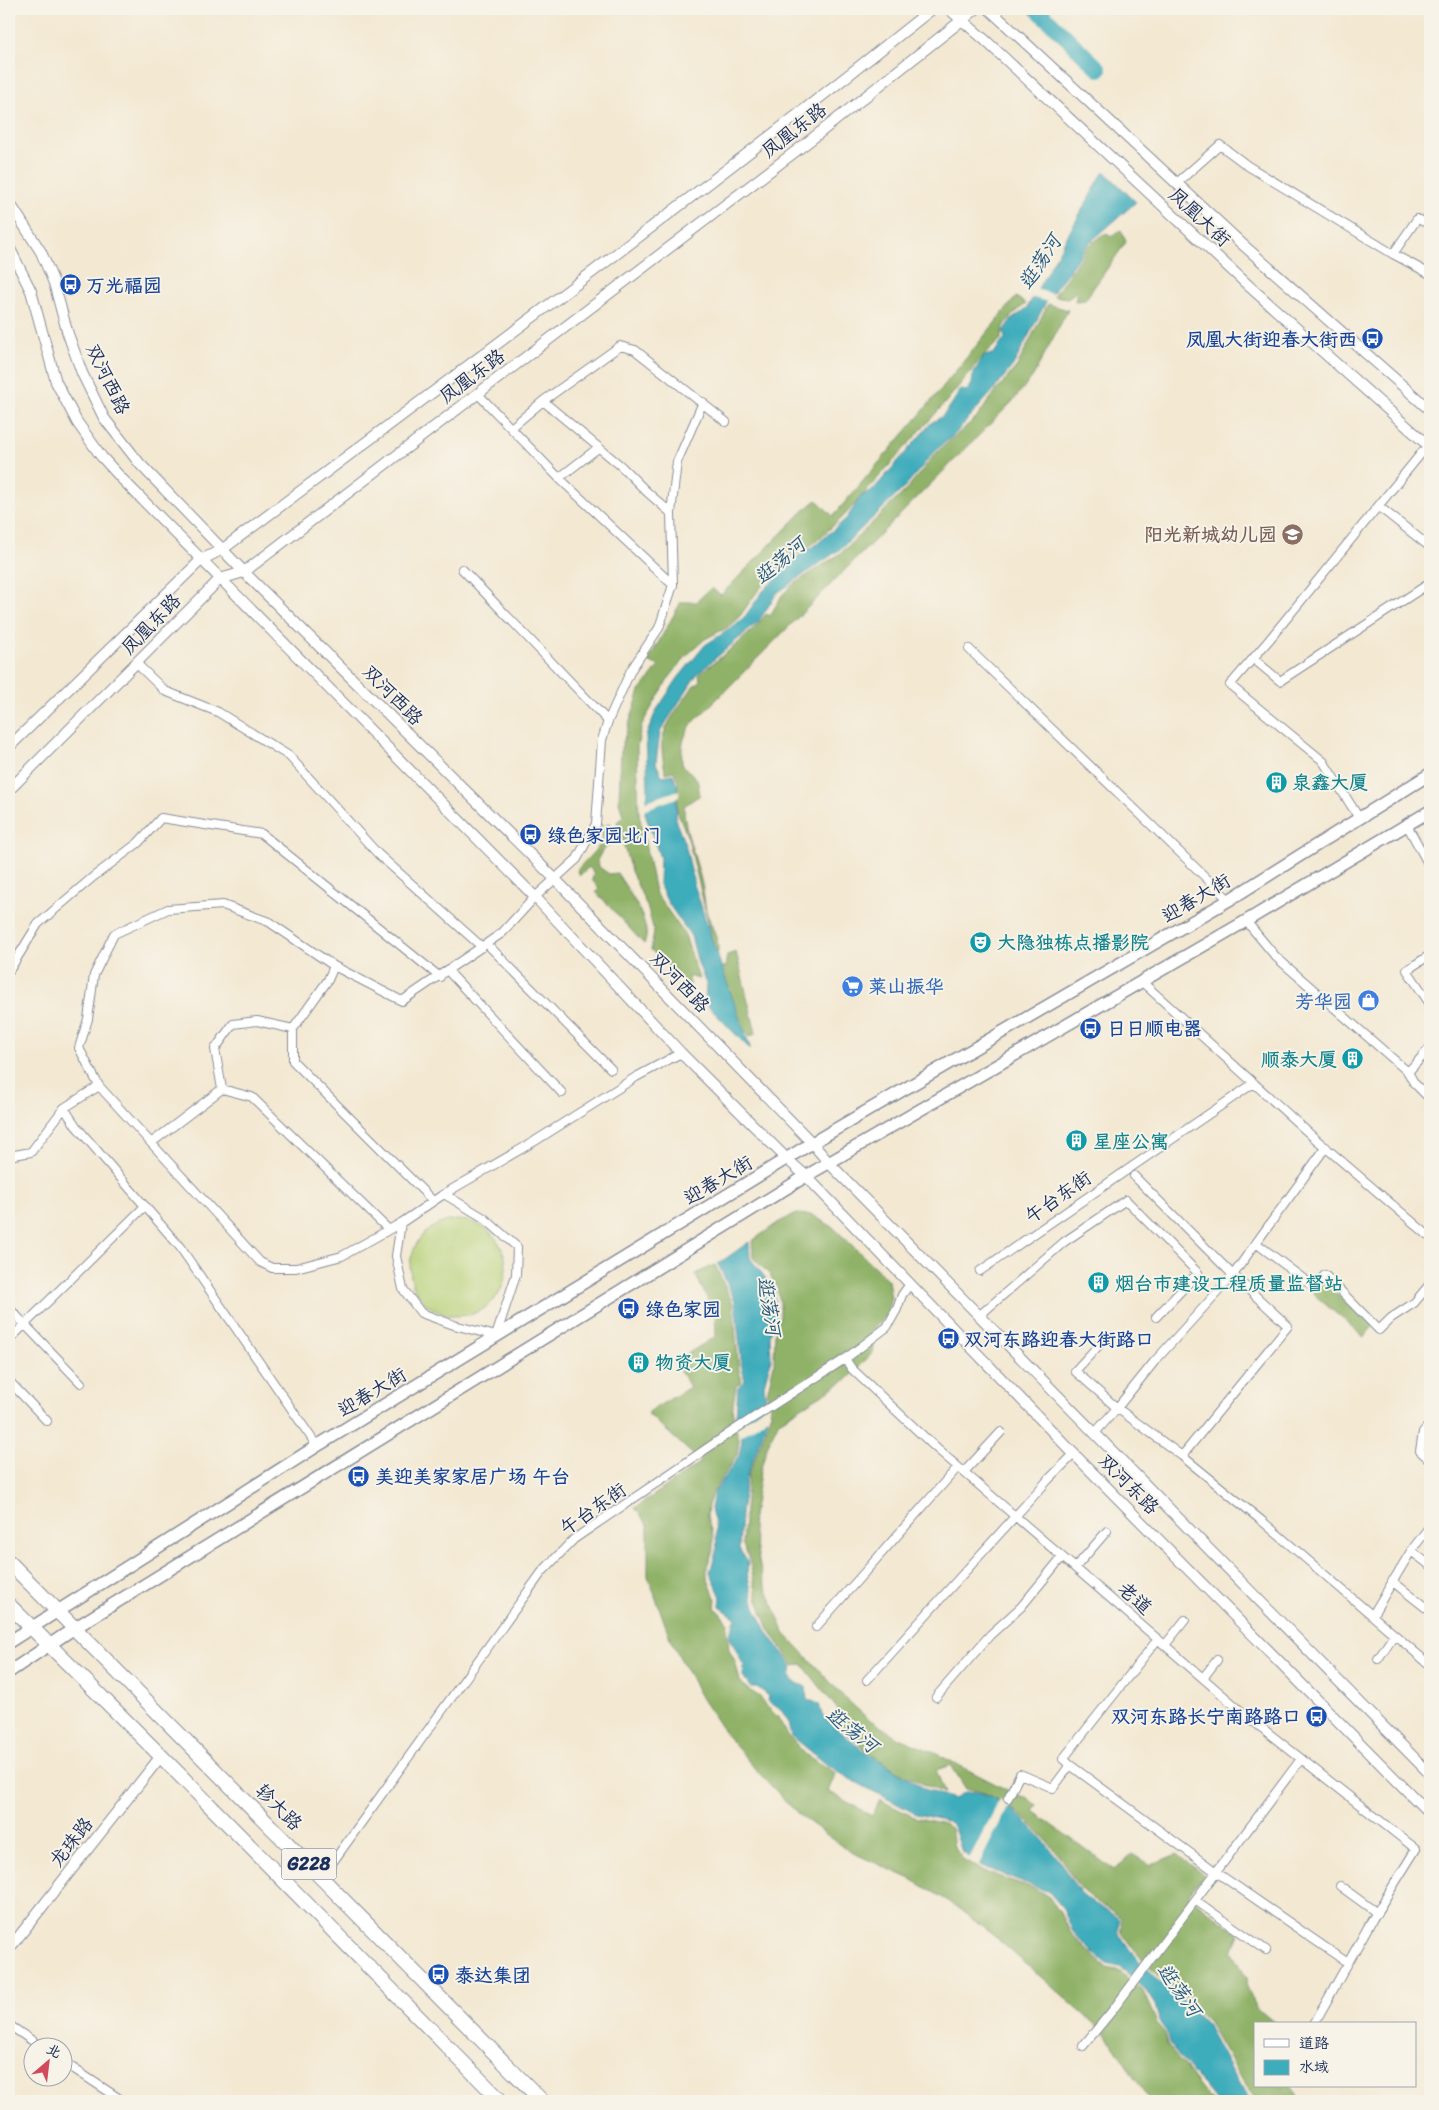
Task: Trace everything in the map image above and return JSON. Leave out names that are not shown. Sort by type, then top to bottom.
[{"type":"highway","name":"轸大路","points":[[9,1562],[73,1629],[322,1877],[542,2101]]},
{"type":"highway","name":"G228","points":[[9,1605],[48,1646],[161,1756],[501,2101]]},
{"type":"main road","name":"迎春大街","points":[[9,1642],[318,1446],[496,1336],[812,1143],[1229,900],[1430,774]]},
{"type":"main road","points":[[9,1672],[73,1629],[806,1176],[1246,921],[1430,810]]},
{"type":"street","name":"凤凰东路","points":[[9,747],[201,560],[223,550],[794,119],[932,9]]},
{"type":"street","name":"凤凰大街","points":[[948,9],[1250,287],[1429,446]]},
{"type":"street","name":"凤凰东路","points":[[9,790],[220,579],[244,572],[813,138],[976,9]]},
{"type":"street","name":"凤凰大街","points":[[989,9],[1241,243],[1430,410]]},
{"type":"street","points":[[1177,183],[1220,145],[1248,166],[1430,274]]},
{"type":"street","name":"双河西路","points":[[9,202],[40,252],[54,283],[67,331],[82,373],[104,418],[140,464],[244,572],[555,879],[812,1143],[829,1163]]},
{"type":"street","points":[[1394,254],[1417,219],[1430,224]]},
{"type":"street","points":[[9,247],[31,291],[56,382],[77,422],[111,468],[535,896],[703,1075],[806,1176]]},
{"type":"street","points":[[511,428],[543,401],[620,346],[635,350],[726,422]]},
{"type":"street","points":[[478,394],[559,478],[673,585]]},
{"type":"street","points":[[543,401],[621,466],[646,492],[671,513]]},
{"type":"street","points":[[682,1053],[636,1077],[536,1141],[444,1194],[402,1223],[342,1256],[296,1268],[272,1268],[260,1262],[98,1086],[79,1048],[88,1019],[94,975],[114,934],[168,909],[223,905],[270,922],[334,966],[402,1001],[502,933],[535,896],[577,859],[596,824],[602,740],[608,721],[631,670],[659,628],[673,585],[671,513],[677,462],[703,402]]},
{"type":"street","points":[[1359,818],[1323,762],[1230,685],[1429,446]]},
{"type":"street","points":[[559,478],[598,448]]},
{"type":"street","points":[[1382,509],[1430,547]]},
{"type":"street","points":[[462,569],[608,721]]},
{"type":"street","points":[[1256,661],[1280,681],[1430,583]]},
{"type":"street","points":[[969,649],[1229,900]]},
{"type":"street","points":[[137,664],[165,691],[218,712],[289,756],[378,854],[484,945],[611,1069]]},
{"type":"street","points":[[9,971],[38,924],[93,877],[138,843],[161,818],[262,834],[440,976]]},
{"type":"street","points":[[1407,825],[1430,867]]},
{"type":"street","points":[[1246,921],[1276,956],[1408,1072],[1414,1083],[1430,1098]]},
{"type":"street","points":[[1430,955],[1406,970],[1430,1004]]},
{"type":"street","points":[[334,966],[328,980],[293,1029],[293,1061],[433,1201]]},
{"type":"street","points":[[448,971],[562,1093]]},
{"type":"street","points":[[1141,981],[1326,1147],[1430,1237]]},
{"type":"street","points":[[222,1088],[215,1049],[233,1024],[257,1021],[293,1029]]},
{"type":"street","points":[[1408,1072],[1430,1048]]},
{"type":"street","name":"午台东街","points":[[980,1271],[1254,1083]]},
{"type":"street","points":[[9,1156],[31,1152],[64,1108],[98,1086]]},
{"type":"street","points":[[151,1143],[222,1088]]},
{"type":"street","points":[[222,1088],[252,1097],[388,1229]]},
{"type":"street","points":[[64,1108],[76,1126],[180,1247],[318,1446]]},
{"type":"street","points":[[1095,1433],[1154,1362],[1234,1275],[1326,1147]]},
{"type":"street","name":"双河东路","points":[[829,1163],[1430,1774]]},
{"type":"street","name":"双河东路","points":[[806,1176],[1074,1454],[1430,1814]]},
{"type":"street","points":[[1134,1176],[1288,1326],[1182,1456]]},
{"type":"street","points":[[402,1223],[396,1256],[403,1289],[421,1313],[454,1325],[496,1336],[516,1275],[517,1247],[484,1218],[444,1194]]},
{"type":"street","points":[[980,1315],[1064,1242],[1126,1200],[1198,1273],[1156,1317]]},
{"type":"street","points":[[9,1340],[145,1206]]},
{"type":"street","points":[[1256,1243],[1314,1287],[1325,1275],[1379,1330],[1390,1318],[1414,1303],[1430,1284]]},
{"type":"street","name":"午台东街","points":[[322,1877],[542,1572],[574,1539],[731,1432],[845,1359],[887,1327],[902,1295],[910,1284]]},
{"type":"street","points":[[9,1308],[81,1383]]},
{"type":"street","points":[[1099,1345],[1075,1371],[1117,1408],[1182,1456],[1262,1521],[1430,1665]]},
{"type":"street","name":"老道","points":[[845,1359],[852,1369],[961,1470],[1248,1717],[1416,1848],[1377,1913]]},
{"type":"street","points":[[9,1381],[47,1421]]},
{"type":"street","points":[[1430,1424],[1422,1432],[1420,1451],[1430,1460]]},
{"type":"street","points":[[816,1627],[961,1470],[1001,1432]]},
{"type":"street","points":[[867,1680],[1048,1480],[1074,1454]]},
{"type":"street","points":[[1075,1568],[1107,1531]]},
{"type":"street","points":[[1372,1616],[1410,1551],[1429,1531]]},
{"type":"street","points":[[1410,1551],[1430,1565]]},
{"type":"street","points":[[936,1697],[990,1636],[1021,1607],[1062,1557]]},
{"type":"street","points":[[1392,1581],[1430,1611]]},
{"type":"street","points":[[1164,1645],[1185,1620]]},
{"type":"street","points":[[1378,1659],[1394,1635]]},
{"type":"street","points":[[1158,1639],[1063,1758],[1216,1872],[1348,1963]]},
{"type":"street","points":[[1204,1678],[1217,1660]]},
{"type":"street","name":"龙珠路","points":[[9,1949],[161,1756]]},
{"type":"street","points":[[1083,2046],[1120,2000],[1301,1759]]},
{"type":"street","points":[[1008,1798],[1020,1774],[1053,1788],[1070,1765]]},
{"type":"street","points":[[1315,2022],[1377,1913],[1340,1886]]},
{"type":"street","points":[[1195,1900],[1266,1950]]},
{"type":"street","points":[[9,2024],[29,2038]]},
{"type":"street","points":[[72,2068],[123,2101]]},
{"type":"green space","points":[[1121,230],[1126,242],[1085,300],[1075,301],[1077,291],[1068,298],[1054,296],[1088,246],[1106,233],[1112,236]]},
{"type":"green space","points":[[1016,297],[1026,304],[1009,319],[1003,328],[1001,339],[983,356],[945,403],[843,517],[814,543],[795,555],[759,589],[740,616],[728,627],[705,639],[688,654],[669,678],[642,724],[637,747],[639,814],[655,892],[685,935],[699,979],[688,976],[691,990],[651,950],[654,931],[647,906],[631,871],[617,822],[623,816],[619,801],[621,748],[640,691],[659,666],[648,661],[681,602],[696,602],[711,588],[721,595],[802,512],[817,500],[833,516],[919,416]]},
{"type":"green space","points":[[1048,304],[1068,310],[1033,376],[1012,402],[691,725],[684,739],[682,764],[697,779],[700,795],[684,806],[690,843],[702,884],[706,911],[717,941],[718,953],[716,958],[719,966],[725,968],[727,955],[736,952],[756,1033],[750,1037],[738,1024],[714,967],[710,929],[688,838],[677,810],[678,782],[674,771],[665,773],[662,746],[665,730],[672,716],[694,685],[700,681],[699,674],[743,639],[766,614],[770,616],[782,595],[791,586],[841,553],[904,492],[938,451],[978,416],[1017,366]]},
{"type":"green space","points":[[610,823],[611,843],[599,856],[599,867],[609,874],[617,873],[633,897],[645,927],[646,936],[644,944],[596,892],[599,888],[592,880],[594,873],[589,867],[580,875],[577,870],[603,842],[602,827]]},
{"type":"green space","points":[[796,1214],[812,1215],[833,1227],[888,1280],[891,1299],[886,1317],[872,1330],[873,1352],[849,1378],[779,1421],[767,1446],[760,1472],[752,1523],[762,1577],[784,1632],[844,1697],[867,1718],[899,1738],[935,1753],[1015,1794],[1028,1798],[1037,1806],[1033,1811],[1114,1870],[1132,1854],[1150,1865],[1177,1854],[1204,1875],[1188,1895],[1239,1934],[1232,1951],[1247,1978],[1248,1991],[1257,2008],[1274,2022],[1254,2022],[1254,2088],[1292,2088],[1298,2101],[1256,2101],[1207,2021],[1177,1991],[1164,1982],[1134,1950],[1122,1933],[1121,1918],[1083,1891],[1075,1882],[1055,1850],[1026,1820],[991,1796],[979,1791],[966,1789],[951,1765],[936,1770],[945,1793],[916,1781],[887,1765],[860,1745],[838,1724],[843,1716],[802,1664],[793,1665],[769,1629],[758,1600],[749,1558],[742,1543],[748,1476],[770,1419],[771,1413],[767,1393],[774,1364],[775,1326],[780,1317],[780,1302],[777,1288],[770,1275],[753,1258],[752,1241],[779,1222]]},
{"type":"green space","points":[[458,1220],[476,1223],[492,1234],[503,1250],[506,1268],[503,1286],[492,1302],[476,1313],[458,1316],[440,1313],[424,1302],[413,1286],[410,1268],[413,1250],[424,1234],[440,1223]]},
{"type":"green space","points":[[715,1265],[733,1304],[739,1371],[742,1381],[736,1386],[732,1409],[739,1440],[737,1455],[712,1494],[708,1505],[707,1516],[713,1537],[713,1551],[707,1566],[707,1577],[716,1600],[715,1607],[728,1623],[729,1650],[735,1661],[740,1681],[746,1688],[760,1697],[765,1705],[777,1716],[788,1735],[806,1755],[836,1773],[828,1791],[872,1816],[880,1800],[914,1817],[945,1824],[951,1829],[954,1847],[964,1861],[989,1873],[1036,1889],[1049,1897],[1063,1917],[1070,1932],[1086,1949],[1107,1968],[1117,1970],[1142,1989],[1157,2023],[1164,2031],[1167,2044],[1211,2101],[1150,2101],[1106,2034],[994,1936],[950,1902],[911,1879],[851,1852],[798,1814],[727,1736],[702,1699],[671,1641],[648,1576],[648,1525],[635,1508],[701,1462],[647,1413],[690,1387],[674,1362],[716,1336],[715,1314],[695,1274]]},
{"type":"green space","points":[[1322,1282],[1374,1325],[1364,1337],[1312,1293]]},
{"type":"water","points":[[1104,171],[1136,202],[1087,245],[1046,302],[1014,364],[992,392],[953,436],[937,449],[902,490],[839,550],[777,593],[758,622],[697,674],[660,732],[656,763],[662,776],[673,774],[677,786],[676,822],[686,847],[694,884],[714,946],[751,1050],[705,1003],[706,984],[691,936],[668,903],[659,884],[660,858],[645,813],[648,791],[646,736],[656,711],[678,678],[705,645],[736,625],[746,615],[763,591],[797,557],[817,544],[847,518],[861,496],[873,490],[932,422],[945,413],[961,390],[967,391],[972,384],[973,374],[983,357],[994,353],[1005,338],[1003,332],[1011,320],[1027,308]]},
{"type":"water","points":[[749,1242],[750,1258],[774,1289],[776,1317],[770,1337],[771,1359],[764,1385],[768,1419],[746,1478],[739,1549],[748,1562],[747,1573],[755,1607],[768,1633],[793,1667],[790,1675],[793,1681],[806,1687],[807,1699],[819,1704],[822,1715],[855,1744],[927,1790],[954,1799],[965,1792],[978,1792],[1002,1802],[1024,1820],[1054,1853],[1081,1893],[1119,1919],[1119,1933],[1132,1953],[1158,1981],[1175,1993],[1206,2024],[1238,2084],[1251,2101],[1215,2101],[1206,2087],[1193,2074],[1169,2043],[1166,2030],[1159,2020],[1155,2005],[1144,1988],[1119,1967],[1107,1964],[1092,1952],[1073,1932],[1062,1907],[1049,1892],[982,1866],[962,1852],[953,1825],[948,1821],[916,1814],[826,1764],[792,1736],[789,1722],[781,1710],[768,1701],[769,1696],[757,1687],[750,1687],[743,1676],[744,1666],[729,1636],[736,1618],[720,1607],[721,1597],[710,1572],[717,1548],[715,1523],[711,1509],[714,1493],[739,1456],[742,1440],[736,1417],[738,1387],[745,1381],[735,1301],[718,1264]]},
{"type":"pier","points":[[1035,289],[1053,294],[1048,302],[1030,297]]},
{"type":"pier","points":[[679,790],[679,797],[643,810],[644,802]]},
{"type":"pier","points":[[768,1404],[770,1416],[739,1438],[736,1426]]},
{"type":"pier","points":[[1000,1799],[1009,1805],[978,1866],[969,1860]]},
{"type":"waterway","name":"逛荡河","points":[[1037,9],[1099,69]]},
{"type":"place","name":"万光福园","points":[[70,285]]},
{"type":"place","name":"凤凰大街迎春大街西","points":[[1373,339]]},
{"type":"place","name":"阳光新城幼儿园","points":[[1293,534]]},
{"type":"place","name":"泉鑫大厦","points":[[1276,782]]},
{"type":"place","name":"绿色家园北门","points":[[531,835]]},
{"type":"place","name":"大隐独栋点播影院","points":[[981,942]]},
{"type":"place","name":"莱山振华","points":[[852,986]]},
{"type":"place","name":"芳华园","points":[[1368,1001]]},
{"type":"place","name":"日日顺电器","points":[[1091,1028]]},
{"type":"place","name":"顺泰大厦","points":[[1353,1059]]},
{"type":"place","name":"星座公寓","points":[[1077,1141]]},
{"type":"place","name":"烟台市建设工程质量监督站","points":[[1099,1283]]},
{"type":"place","name":"绿色家园","points":[[629,1309]]},
{"type":"place","name":"双河东路迎春大街路口","points":[[948,1339]]},
{"type":"place","name":"物资大厦","points":[[639,1362]]},
{"type":"place","name":"美迎美家家居广场 午台","points":[[359,1476]]},
{"type":"place","name":"双河东路长宁南路路口","points":[[1317,1716]]},
{"type":"place","name":"泰达集团","points":[[439,1975]]}]
